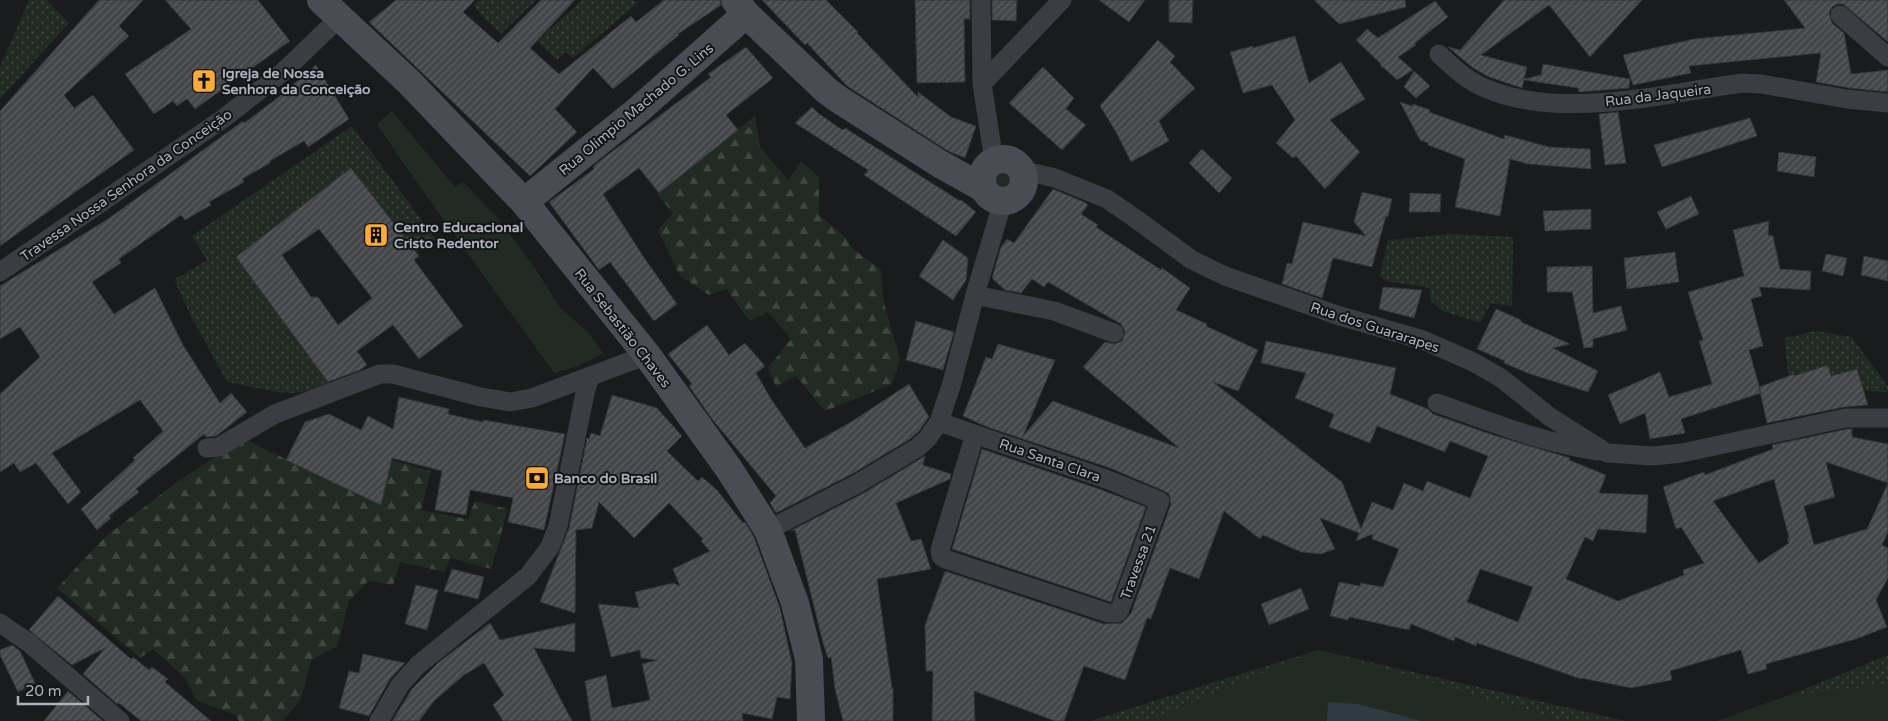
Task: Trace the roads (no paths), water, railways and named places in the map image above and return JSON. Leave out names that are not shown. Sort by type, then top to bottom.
[{"type":"main road","points":[[741,7],[826,90],[940,164],[993,194],[1010,200],[1021,191],[1024,184],[1021,170],[1017,165],[1006,160],[994,161],[984,170],[982,177],[993,194]]},
{"type":"main road","name":"Rua Olímpio Machado G. Lins","points":[[524,202],[637,110],[741,7]]},
{"type":"main road","name":"Rua Sebastião Chaves","points":[[330,9],[409,82],[524,202],[647,355],[728,469],[768,530],[795,603],[809,659],[811,721]]},
{"type":"street","points":[[981,0],[982,84],[994,161]]},
{"type":"street","points":[[982,84],[1062,0]]},
{"type":"street","name":"Travessa Nossa Senhora da Conceição","points":[[0,272],[224,118],[284,71],[330,9]]},
{"type":"street","points":[[1840,15],[1888,57]]},
{"type":"street","name":"Rua da Jaqueira","points":[[1439,54],[1456,71],[1483,88],[1507,96],[1541,103],[1610,103],[1743,84],[1761,84],[1888,103]]},
{"type":"street","name":"Rua dos Guararapes","points":[[1021,170],[1056,178],[1107,199],[1192,260],[1225,276],[1340,316],[1423,340],[1473,362],[1501,378],[1550,416],[1607,452],[1652,456],[1682,453],[1846,418],[1888,418]]},
{"type":"street","points":[[768,530],[857,484],[917,448],[927,439],[939,422],[952,386],[975,295],[993,194]]},
{"type":"street","points":[[975,295],[1054,311],[1114,333]]},
{"type":"street","points":[[207,448],[219,447],[275,414],[380,374],[393,374],[481,398],[510,402],[532,398],[647,355]]},
{"type":"street","points":[[379,721],[400,685],[418,665],[528,576],[550,547],[558,526],[585,393],[590,377]]},
{"type":"street","points":[[1437,404],[1540,439],[1570,447],[1607,452]]},
{"type":"street","name":"Rua Santa Clara","points":[[939,422],[1106,479],[1160,501]]},
{"type":"street","name":"Travessa 21","points":[[975,434],[940,550],[941,556],[945,559],[1113,614],[1120,609],[1160,501]]},
{"type":"street","points":[[0,623],[29,642],[120,721]]},
{"type":"place","name":"Igreja de Nossa Senhora da Conceição","points":[[204,81]]},
{"type":"place","name":"Centro Educacional Cristo Redentor","points":[[376,235]]},
{"type":"place","name":"Banco do Brasil","points":[[537,478]]}]
